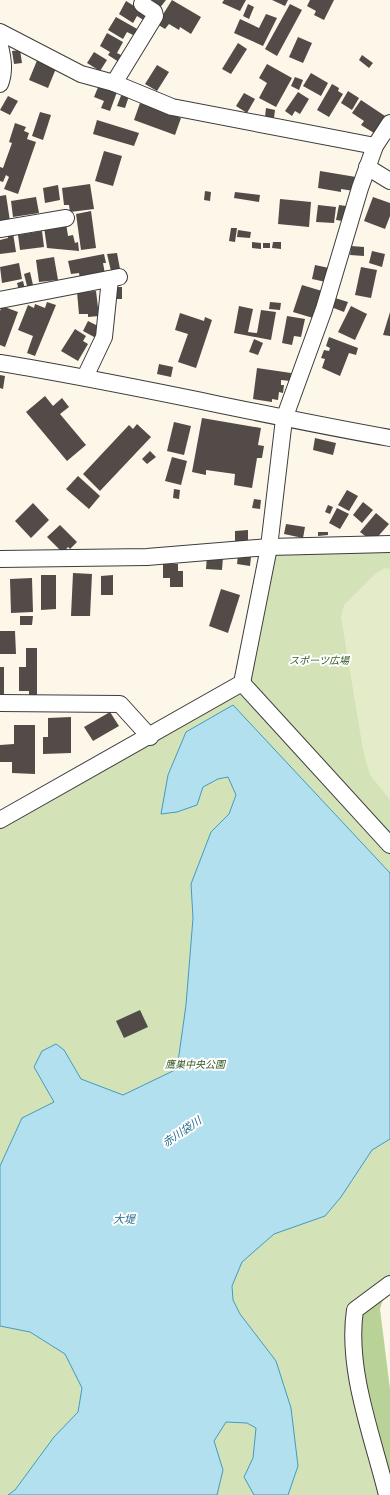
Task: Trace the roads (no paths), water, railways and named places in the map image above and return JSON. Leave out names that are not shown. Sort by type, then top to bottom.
[{"type":"street","points":[[114,83],[155,16],[154,12],[142,4]]},
{"type":"street","points":[[0,32],[81,74],[114,83],[172,107],[375,146]]},
{"type":"street","points":[[0,46],[3,56],[4,75],[0,84]]},
{"type":"street","points":[[0,820],[242,683],[269,547],[284,419],[324,309],[375,146],[390,123]]},
{"type":"street","points":[[368,167],[390,181]]},
{"type":"street","points":[[0,229],[66,218]]},
{"type":"street","points":[[0,300],[115,278],[104,337],[85,377]]},
{"type":"street","points":[[0,363],[85,377],[284,419],[390,438]]},
{"type":"street","points":[[0,559],[147,557],[269,547],[390,544]]},
{"type":"street","points":[[242,683],[390,845]]},
{"type":"street","points":[[0,703],[120,704],[150,736]]},
{"type":"street","points":[[387,1495],[364,1407],[355,1359],[352,1330],[355,1310],[390,1284]]},
{"type":"water","name":"大堤","points":[[233,705],[390,873],[390,1139],[372,1150],[341,1197],[325,1216],[274,1234],[242,1262],[232,1286],[233,1300],[240,1314],[276,1361],[291,1408],[298,1466],[288,1495],[254,1495],[244,1477],[253,1458],[256,1428],[247,1423],[226,1422],[214,1441],[223,1470],[217,1495],[8,1495],[15,1490],[54,1437],[78,1412],[82,1388],[65,1354],[30,1332],[0,1326],[0,1166],[22,1118],[54,1102],[34,1067],[42,1051],[56,1044],[64,1050],[81,1079],[123,1095],[177,1069],[186,1005],[193,918],[191,884],[211,832],[229,814],[236,795],[228,777],[218,779],[203,787],[197,805],[177,812],[161,814],[168,775],[186,732]]},
{"type":"park label","name":"スポーツ広場","points":[[319,661]]},
{"type":"park label","name":"鷹巣中央公園","points":[[195,1065]]},
{"type":"water label","name":"赤川袋川","points":[[182,1132]]}]
